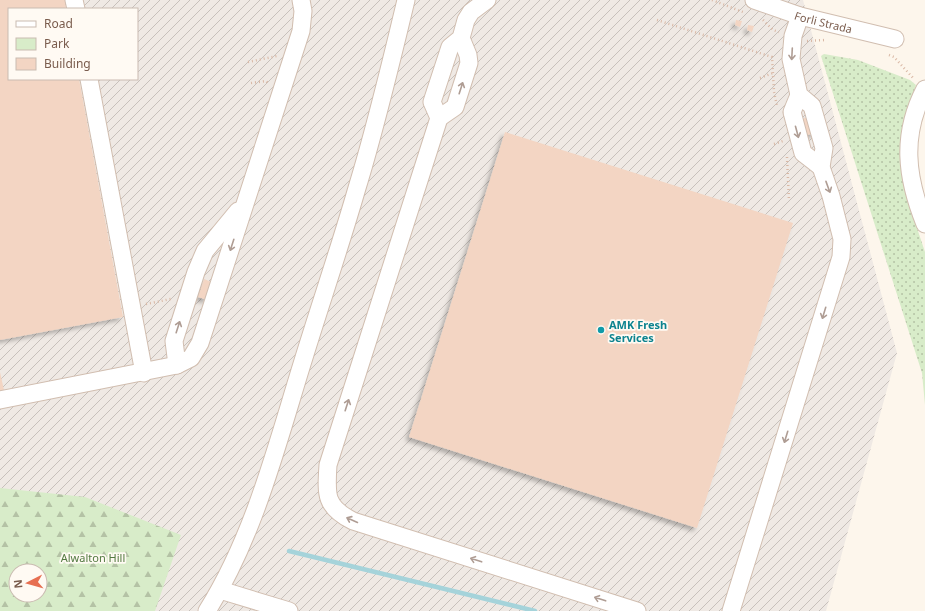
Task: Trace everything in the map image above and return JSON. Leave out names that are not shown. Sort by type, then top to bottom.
[{"type":"street","points":[[0,400],[144,373],[177,365],[191,358],[200,343],[301,31],[301,0]]},
{"type":"street","points":[[207,611],[220,590],[237,556],[267,478],[376,124],[406,0]]},
{"type":"street","points":[[487,0],[471,12],[466,20],[462,38],[469,63],[454,106],[439,118],[328,465],[327,488],[332,507],[341,515],[353,521],[637,611]]},
{"type":"street","name":"Forli Strada","points":[[754,0],[800,16],[895,39]]},
{"type":"street","points":[[731,611],[842,257],[842,239],[831,196],[821,168],[803,153],[792,112],[799,95],[791,59],[794,36],[800,16]]},
{"type":"street","points":[[439,118],[432,102],[450,47],[462,38]]},
{"type":"street","points":[[89,80],[144,373]]},
{"type":"street","points":[[922,85],[912,121],[908,151],[909,173],[914,198],[925,224]]},
{"type":"street","points":[[177,365],[174,341],[196,272],[205,251],[237,212],[244,208]]},
{"type":"street","points":[[220,590],[289,611]]},
{"type":"path","points":[[657,20],[772,57],[774,92],[778,111]]},
{"type":"path","points":[[810,42],[827,40]]},
{"type":"path","points":[[886,55],[894,57],[913,78],[922,85]]},
{"type":"path","points":[[760,78],[773,73]]},
{"type":"path","points":[[250,83],[266,81],[271,86]]},
{"type":"path","points":[[774,144],[787,140],[786,146]]},
{"type":"path","points":[[786,152],[789,174],[789,201]]},
{"type":"path","points":[[132,307],[177,297]]},
{"type":"shaded area","points":[[0,0],[803,0],[897,353],[826,611],[0,611]]},
{"type":"green space","points":[[824,54],[858,60],[910,80],[916,85],[904,126],[914,219],[925,252],[925,405],[922,373],[821,56]]},
{"type":"green space","name":"Alwalton Hill","points":[[0,488],[85,497],[181,535],[155,611],[0,611]]},
{"type":"building","points":[[0,0],[65,0],[66,8],[8,8],[8,80],[79,80],[123,317],[0,340]]},
{"type":"building","points":[[736,20],[742,21],[740,27],[735,25]]},
{"type":"building","points":[[748,25],[754,26],[752,32],[747,30]]},
{"type":"building","points":[[812,116],[817,133],[807,135],[802,119]]},
{"type":"building","name":"AMK Fresh Services","points":[[505,132],[793,223],[697,528],[409,437]]},
{"type":"building","points":[[204,279],[214,283],[207,300],[198,297]]},
{"type":"building","points":[[0,372],[5,395],[0,396]]},
{"type":"waterway","points":[[289,551],[535,611]]},
{"type":"place","name":"AMK Fresh Services","points":[[601,330]]}]
